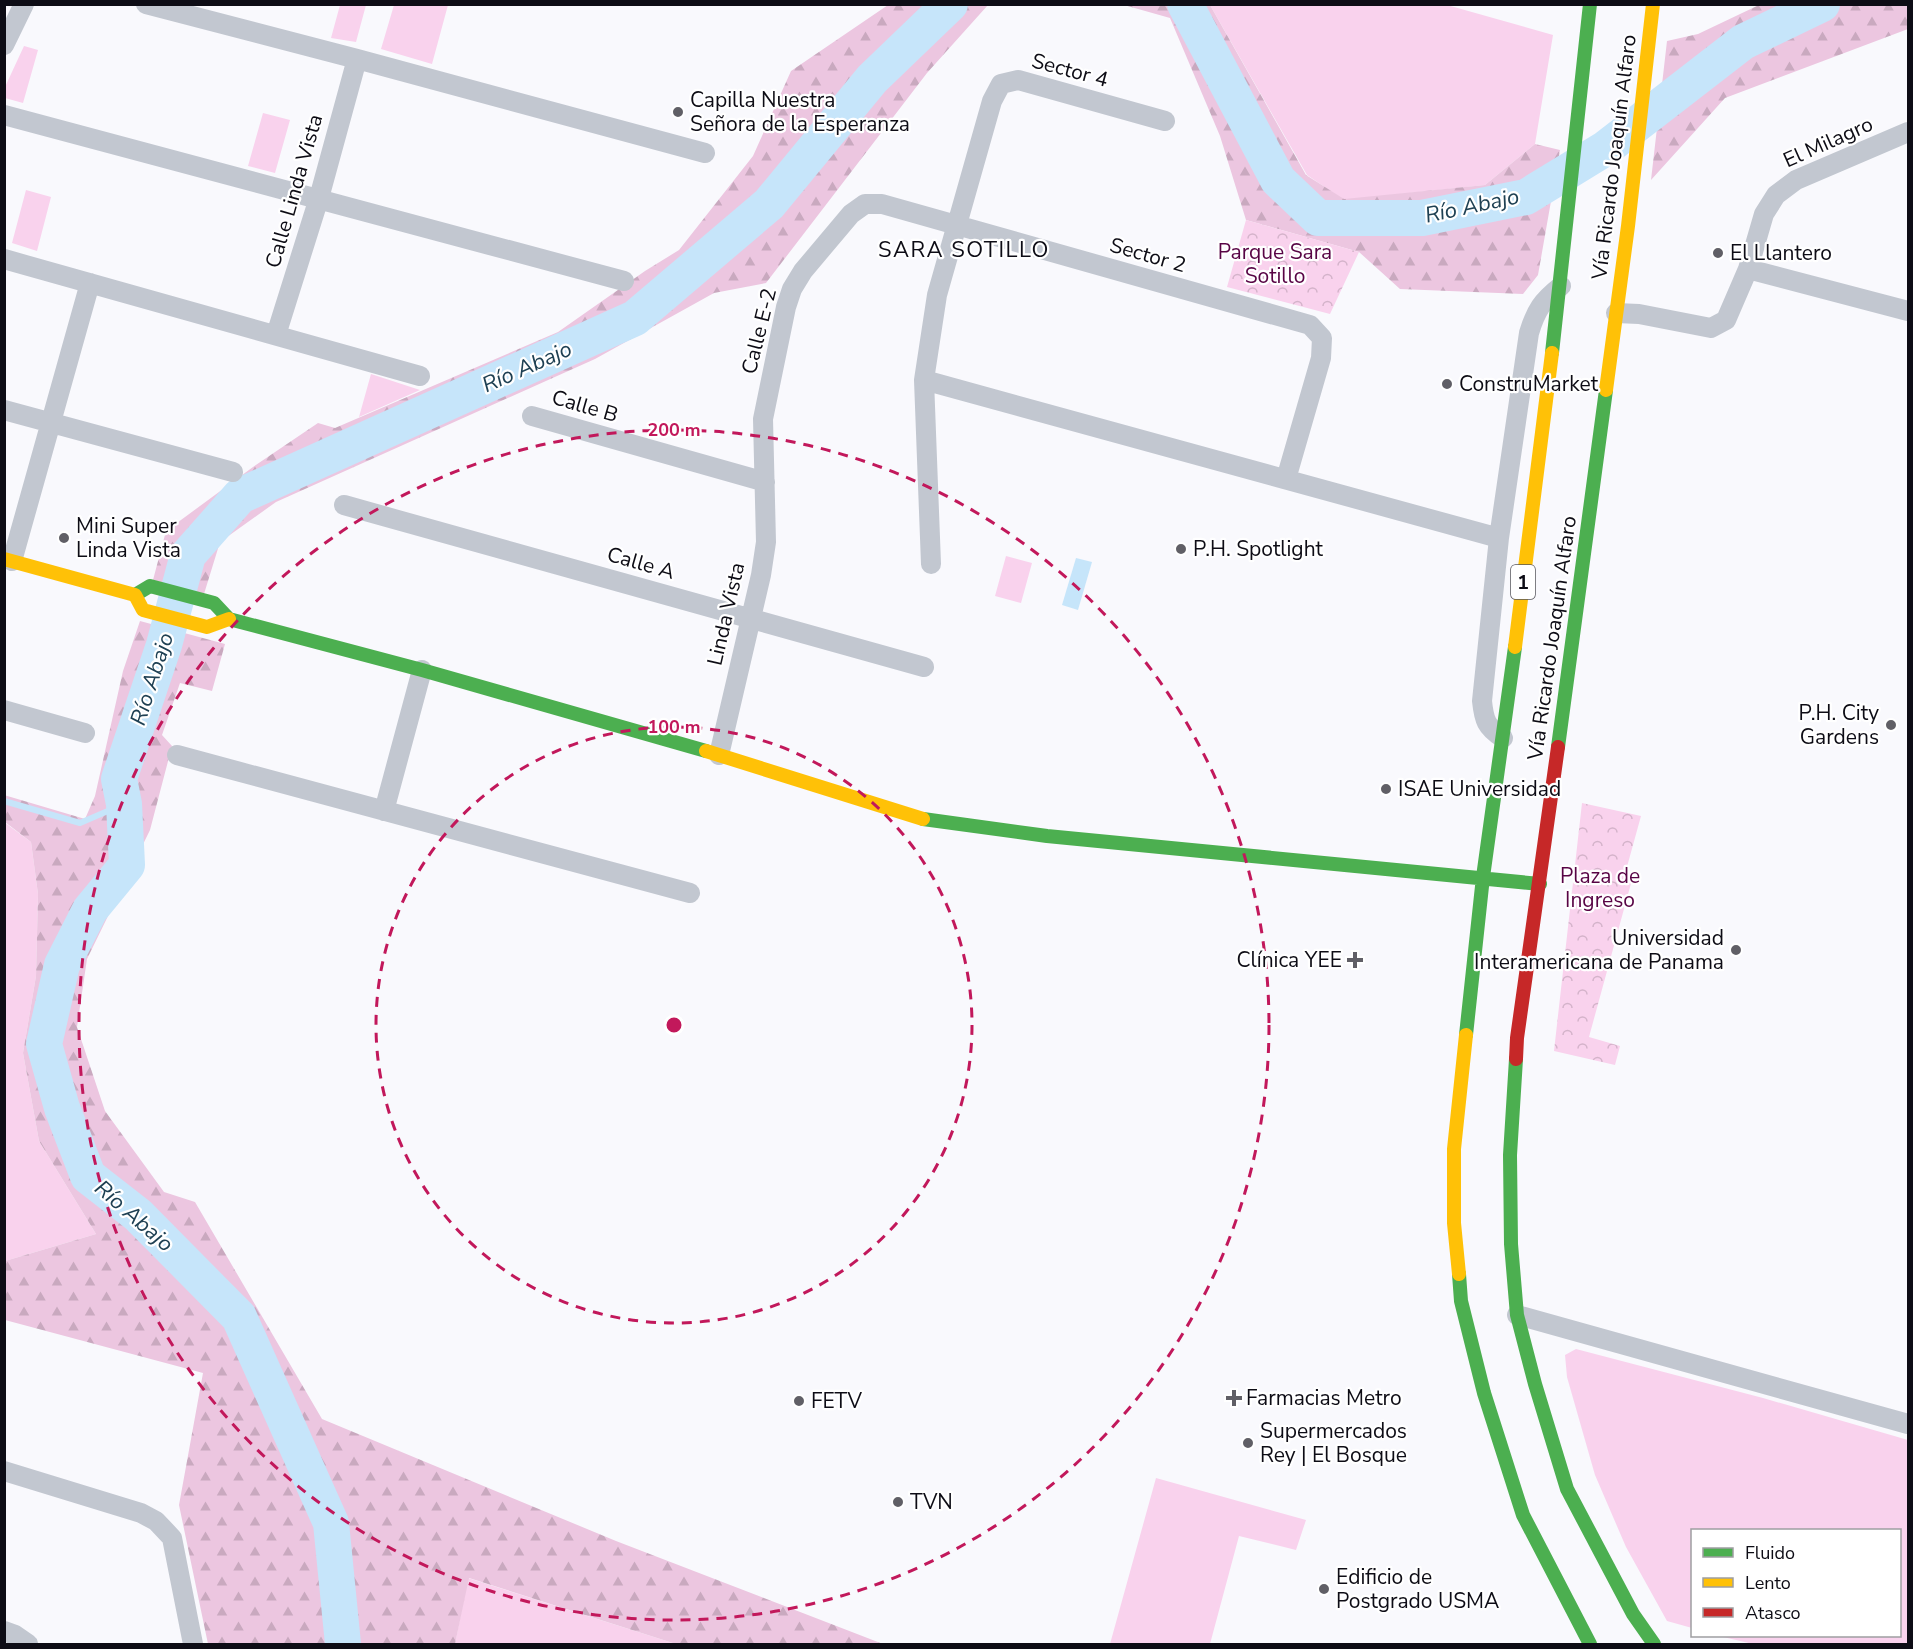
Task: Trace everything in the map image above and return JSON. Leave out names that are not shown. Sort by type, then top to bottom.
[{"type":"main road","name":"Vía Ricardo Joaquín Alfaro","points":[[1590,4],[1561,286],[1483,877],[1454,1149],[1454,1223],[1461,1301],[1484,1393],[1523,1515],[1590,1644]]},
{"type":"main road","name":"Vía Ricardo Joaquín Alfaro","points":[[1653,4],[1628,226],[1514,1074],[1510,1155],[1511,1244],[1517,1315],[1535,1384],[1567,1489],[1633,1614],[1654,1644]]},
{"type":"main road","points":[[8,560],[135,595],[150,586],[214,603],[229,619],[422,670],[719,755],[929,821],[1057,837],[1540,884]]},
{"type":"main road","points":[[135,595],[143,610],[207,627],[229,619]]},
{"type":"street","points":[[4,45],[24,4]]},
{"type":"street","points":[[146,4],[705,153]]},
{"type":"street","name":"Calle Linda Vista","points":[[276,336],[319,198],[357,59]]},
{"type":"street","name":"Sector 4","points":[[956,226],[992,101],[1001,84],[1018,80],[1165,121]]},
{"type":"street","points":[[4,115],[624,281]]},
{"type":"street","name":"El Milagro","points":[[1616,314],[1639,314],[1711,328],[1726,320],[1748,269],[1764,214],[1776,195],[1796,180],[1908,132]]},
{"type":"street","name":"Calle E-2","points":[[765,482],[763,419],[786,307],[792,289],[803,271],[851,214],[865,204],[882,204],[956,226]]},
{"type":"street","points":[[931,564],[924,380],[937,295],[956,226]]},
{"type":"street","name":"Sector 2","points":[[956,226],[1310,325],[1322,338],[1321,358],[1286,479]]},
{"type":"street","points":[[4,259],[420,376]]},
{"type":"street","points":[[1748,269],[1908,311]]},
{"type":"street","points":[[8,560],[51,422],[90,283]]},
{"type":"street","points":[[1503,738],[1491,730],[1487,724],[1482,701],[1499,538],[1529,333],[1535,313],[1547,297],[1561,286]]},
{"type":"street","points":[[924,380],[1499,538]]},
{"type":"street","points":[[4,410],[233,472]]},
{"type":"street","name":"Calle B","points":[[532,416],[765,482]]},
{"type":"street","name":"Linda Vista","points":[[719,755],[761,575],[766,542],[765,482]]},
{"type":"street","name":"Calle A","points":[[344,505],[924,667]]},
{"type":"street","points":[[384,811],[422,670]]},
{"type":"street","points":[[4,710],[85,732]]},
{"type":"street","points":[[177,755],[690,893]]},
{"type":"street","points":[[1517,1315],[1908,1424]]},
{"type":"street","points":[[4,1471],[141,1513],[156,1521],[172,1538],[193,1644]]},
{"type":"street","points":[[4,1631],[28,1644]]},
{"type":"green space","points":[[340,5],[366,5],[356,42],[331,38]]},
{"type":"green space","points":[[394,5],[448,5],[432,64],[381,49]]},
{"type":"green space","points":[[888,5],[988,5],[927,73],[766,283],[714,293],[595,359],[276,502],[220,542],[204,594],[153,580],[166,531],[318,423],[335,428],[558,332],[679,250],[753,156],[791,71]]},
{"type":"green space","points":[[1124,5],[1210,5],[1306,175],[1344,199],[1485,185],[1535,144],[1560,150],[1538,275],[1523,294],[1400,289],[1359,252],[1246,220],[1220,136],[1170,18]]},
{"type":"green space","points":[[1210,5],[1447,5],[1553,35],[1535,144],[1485,185],[1344,200],[1307,175]]},
{"type":"green space","points":[[1759,5],[1908,5],[1908,29],[1725,98],[1651,180],[1667,41],[1698,34]]},
{"type":"green space","points":[[24,46],[38,50],[23,103],[5,98],[5,87]]},
{"type":"green space","points":[[263,113],[290,120],[275,173],[248,166]]},
{"type":"green space","points":[[26,190],[51,197],[37,251],[12,243]]},
{"type":"green space","name":"Parque Sara Sotillo","points":[[1246,220],[1359,252],[1330,314],[1227,287]]},
{"type":"green space","points":[[371,374],[420,390],[359,417]]},
{"type":"green space","points":[[1006,556],[1032,563],[1021,603],[995,596]]},
{"type":"green space","points":[[140,621],[225,644],[212,691],[180,683],[162,735],[172,746],[150,830],[87,959],[77,1027],[105,1111],[164,1192],[195,1202],[322,1419],[616,1541],[883,1644],[676,1644],[469,1578],[455,1644],[208,1644],[179,1505],[203,1373],[5,1320],[5,1261],[96,1234],[39,1141],[23,1053],[36,976],[38,894],[31,842],[5,822],[4,795],[85,819],[95,796],[123,671]]},
{"type":"green space","name":"Plaza de Ingreso","points":[[1582,803],[1641,816],[1625,874],[1633,876],[1589,1037],[1620,1046],[1615,1065],[1554,1051]]},
{"type":"green space","points":[[4,822],[31,842],[38,894],[36,976],[23,1053],[39,1141],[96,1234],[5,1261]]},
{"type":"green space","points":[[1576,1349],[1763,1398],[1908,1440],[1908,1644],[1753,1644],[1723,1637],[1901,1637],[1901,1529],[1691,1529],[1691,1628],[1667,1621],[1626,1547],[1595,1475],[1567,1377],[1565,1355]]},
{"type":"green space","points":[[1156,1478],[1306,1520],[1296,1550],[1239,1536],[1210,1644],[1110,1644]]},
{"type":"green space","points":[[468,1578],[676,1644],[455,1644]]},
{"type":"water","points":[[1076,558],[1092,562],[1078,610],[1062,605]]},
{"type":"waterway","name":"Río Abajo","points":[[343,1644],[331,1523],[239,1317],[138,1215],[88,1176],[62,1108],[44,1044],[62,965],[90,910],[127,865],[124,804],[119,779],[164,645],[188,555],[240,496],[635,318],[769,204],[872,79],[950,4]]},
{"type":"waterway","name":"Río Abajo","points":[[1185,4],[1278,180],[1318,218],[1422,218],[1526,197],[1606,148],[1743,42],[1822,4]]},
{"type":"waterway","points":[[4,801],[80,823],[124,804]]},
{"type":"traffic: fast","points":[[1552,353],[1590,4]]},
{"type":"traffic: fast","points":[[1558,747],[1606,390]]},
{"type":"traffic: fast","points":[[135,595],[150,586],[214,603],[229,619],[422,670],[706,751]]},
{"type":"traffic: fast","points":[[1466,1035],[1483,877],[1515,647]]},
{"type":"traffic: fast","points":[[923,819],[1047,836],[1540,884]]},
{"type":"traffic: fast","points":[[1516,1059],[1510,1155],[1511,1244],[1517,1315],[1567,1489],[1633,1614],[1654,1644]]},
{"type":"traffic: fast","points":[[1459,1274],[1461,1301],[1484,1393],[1523,1515],[1590,1644]]},
{"type":"traffic: slow","points":[[1606,390],[1628,226],[1653,4]]},
{"type":"traffic: slow","points":[[1515,647],[1552,353]]},
{"type":"traffic: slow","points":[[4,559],[135,595],[143,610],[207,627],[229,619]]},
{"type":"traffic: slow","points":[[706,751],[923,819]]},
{"type":"traffic: slow","points":[[1459,1274],[1454,1223],[1454,1149],[1466,1035]]},
{"type":"traffic: jam","points":[[1516,1059],[1517,1038],[1558,747]]},
{"type":"place","name":"Capilla Nuestra Señora de la Esperanza","points":[[678,112]]},
{"type":"place","name":"El Llantero","points":[[1718,253]]},
{"type":"place","name":"ConstruMarket","points":[[1447,384]]},
{"type":"place","name":"Mini Super Linda Vista","points":[[64,538]]},
{"type":"place","name":"P.H. Spotlight","points":[[1181,549]]},
{"type":"place","name":"P.H. City Gardens","points":[[1891,725]]},
{"type":"place","name":"ISAE Universidad","points":[[1386,789]]},
{"type":"place","name":"Universidad Interamericana de Panama","points":[[1736,950]]},
{"type":"place","name":"Clínica YEE","points":[[1355,960]]},
{"type":"place","name":"Farmacias Metro","points":[[1234,1398]]},
{"type":"place","name":"FETV","points":[[799,1401]]},
{"type":"place","name":"Supermercados Rey | El Bosque","points":[[1248,1443]]},
{"type":"place","name":"TVN","points":[[898,1502]]},
{"type":"place","name":"Edificio de Postgrado USMA","points":[[1324,1589]]},
{"type":"district","name":"SARA SOTILLO","points":[[964,250]]}]
